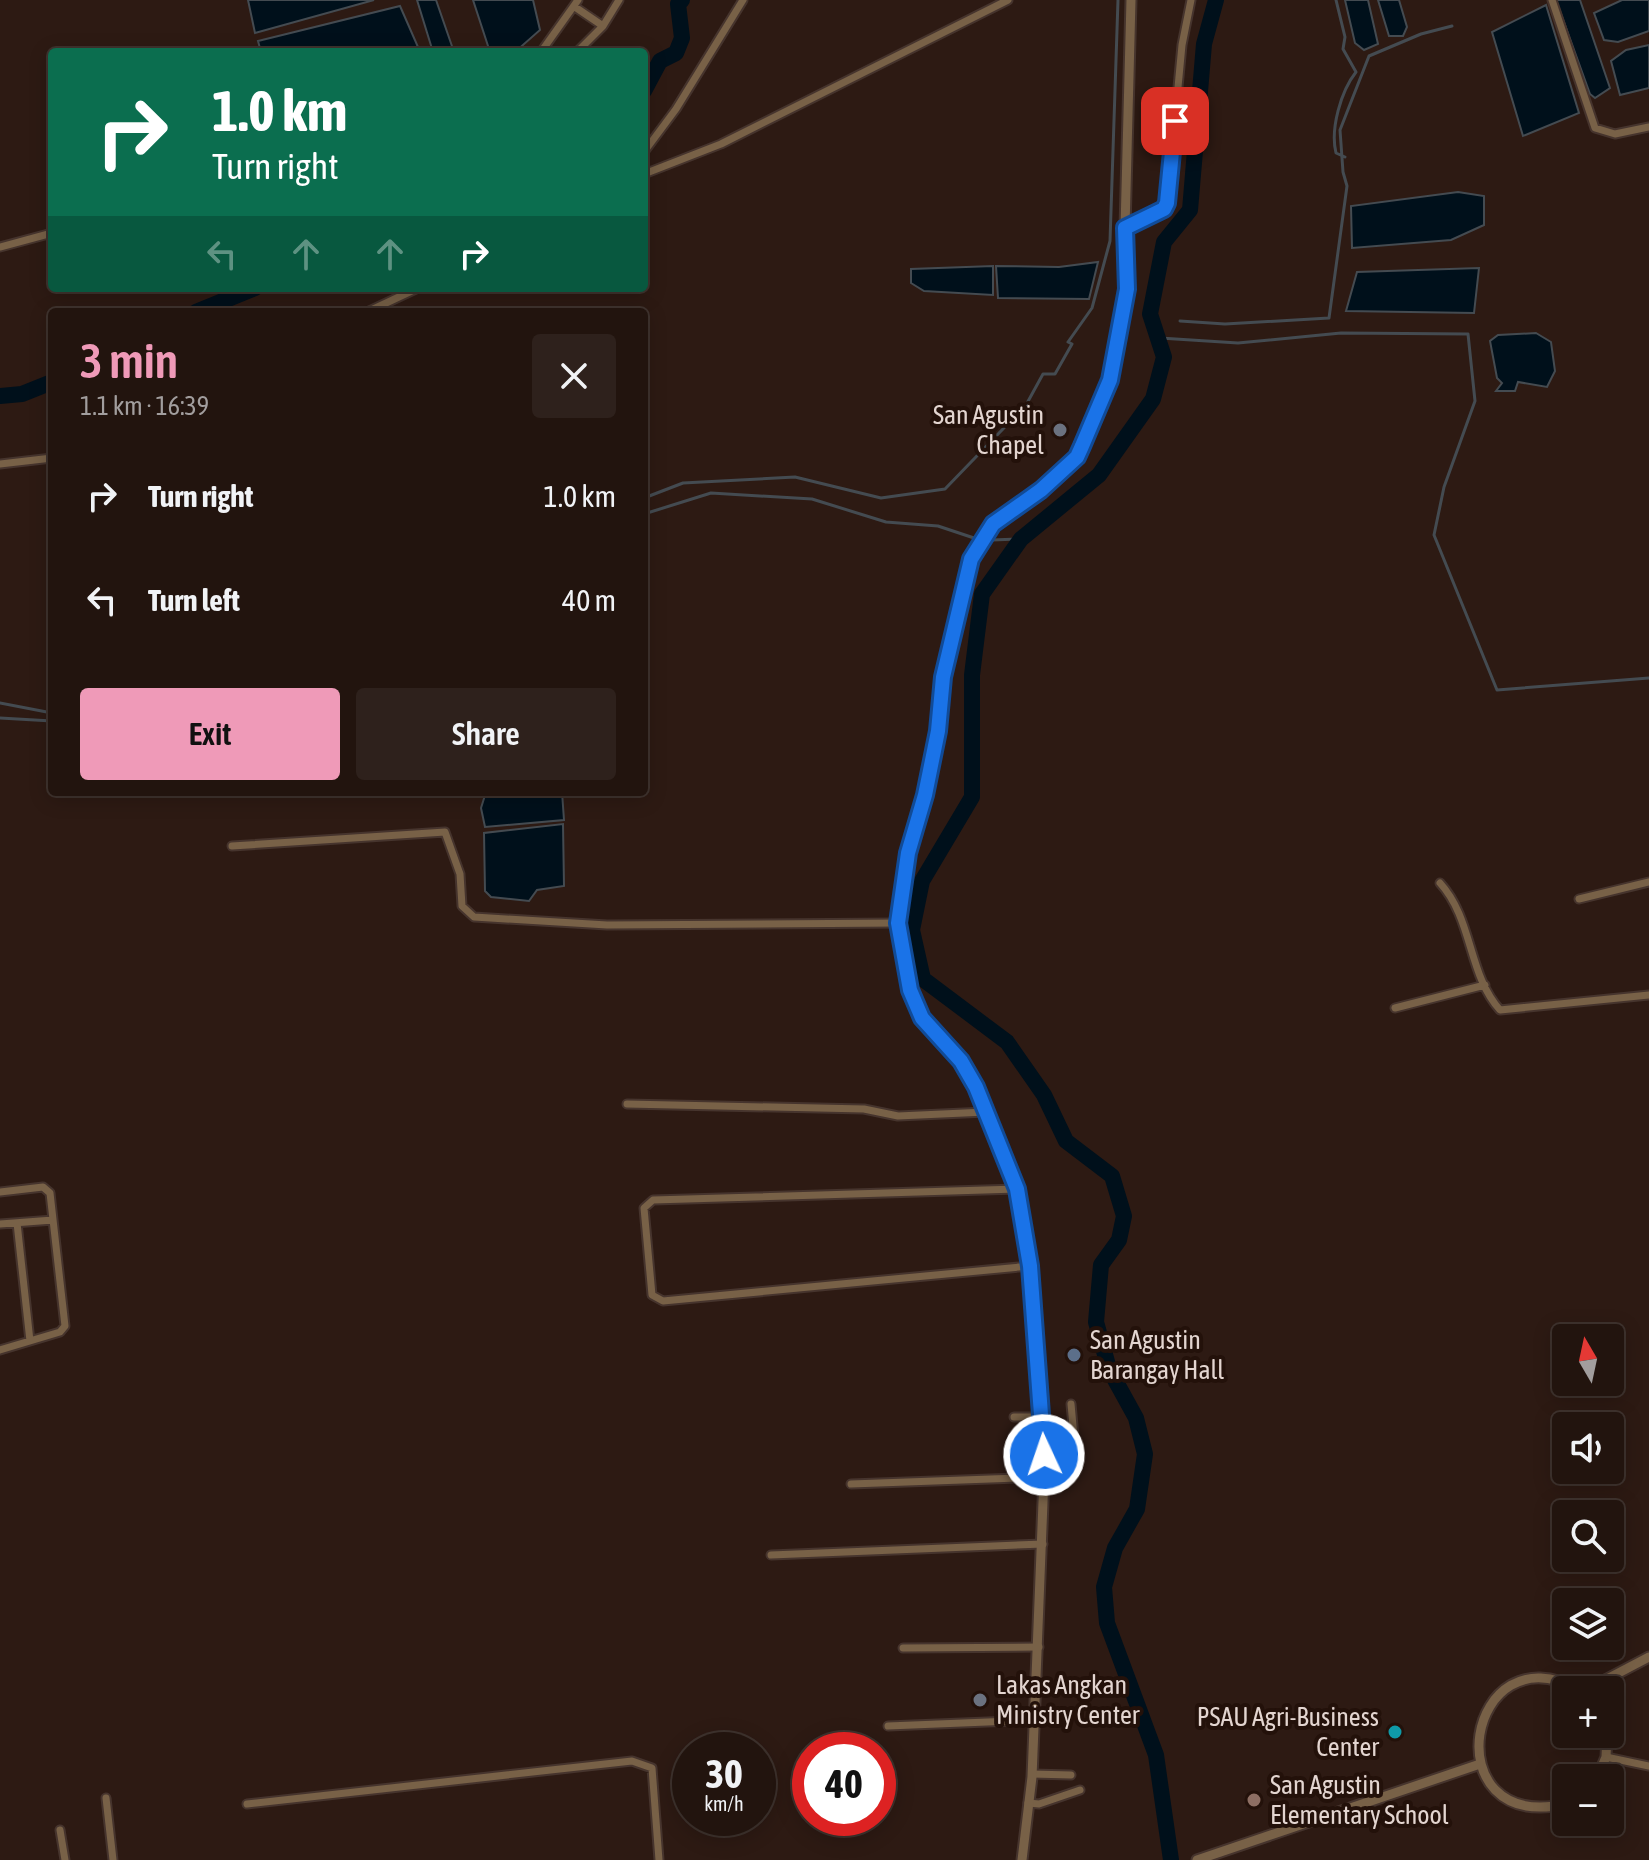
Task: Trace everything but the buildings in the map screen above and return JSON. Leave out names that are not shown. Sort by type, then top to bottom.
[{"type":"street","points":[[581,48],[603,26],[619,0]]},
{"type":"street","points":[[648,147],[676,109],[743,0]]},
{"type":"street","points":[[648,172],[721,144],[1008,0]]},
{"type":"street","points":[[1022,1860],[1032,1774],[1044,1477],[1030,1266],[1017,1189],[986,1112],[961,1061],[922,1018],[910,990],[898,923],[908,853],[925,795],[938,731],[943,677],[971,559],[993,524],[1041,490],[1077,457],[1110,380],[1127,289],[1125,228],[1131,0]]},
{"type":"street","points":[[1125,228],[1164,209],[1167,203],[1182,45],[1191,0]]},
{"type":"street","points":[[1552,0],[1595,128],[1615,134],[1649,127]]},
{"type":"street","points":[[544,48],[577,3],[603,26]]},
{"type":"street","points":[[0,247],[48,234]]},
{"type":"street","points":[[376,308],[410,292]]},
{"type":"street","points":[[0,464],[48,458]]},
{"type":"street","points":[[232,846],[445,832],[460,874],[462,906],[474,917],[607,925],[898,923]]},
{"type":"street","points":[[1579,899],[1649,882]]},
{"type":"street","points":[[1440,883],[1460,908],[1485,985],[1496,1007],[1504,1011],[1581,999],[1613,1001],[1649,995]]},
{"type":"street","points":[[1395,1008],[1485,985]]},
{"type":"street","points":[[627,1104],[864,1109],[898,1116],[986,1112]]},
{"type":"street","points":[[0,1192],[47,1189],[65,1326],[60,1332],[0,1350]]},
{"type":"street","points":[[1017,1189],[653,1200],[644,1208],[652,1295],[663,1301],[1030,1266]]},
{"type":"street","points":[[0,1224],[53,1220]]},
{"type":"street","points":[[17,1223],[30,1341]]},
{"type":"street","points":[[851,1484],[1044,1477],[1077,1470],[1071,1404]]},
{"type":"street","points":[[1014,1417],[1042,1417]]},
{"type":"street","points":[[771,1555],[1043,1544]]},
{"type":"street","points":[[903,1648],[1039,1647]]},
{"type":"street","points":[[1613,1676],[1649,1657]]},
{"type":"street","points":[[1552,1680],[1523,1681],[1505,1690],[1489,1704],[1480,1723],[1476,1743],[1480,1764],[1489,1783],[1515,1802],[1552,1808]]},
{"type":"street","points":[[888,1726],[1034,1720]]},
{"type":"street","points":[[1603,1764],[1606,1748]]},
{"type":"street","points":[[1606,1757],[1649,1766]]},
{"type":"street","points":[[247,1804],[632,1761],[652,1768],[659,1860]]},
{"type":"street","points":[[1197,1860],[1480,1764]]},
{"type":"street","points":[[1032,1774],[1071,1775]]},
{"type":"street","points":[[1028,1803],[1039,1804],[1080,1790]]},
{"type":"street","points":[[106,1798],[113,1860]]},
{"type":"street","points":[[60,1830],[65,1860]]},
{"type":"water","points":[[248,0],[374,0],[255,33]]},
{"type":"water","points":[[417,0],[436,0],[453,48],[432,48]]},
{"type":"water","points":[[473,0],[533,0],[540,30],[520,48],[489,48]]},
{"type":"water","points":[[1345,0],[1368,0],[1378,44],[1364,50],[1355,43]]},
{"type":"water","points":[[1378,0],[1399,0],[1407,27],[1403,36],[1389,36]]},
{"type":"water","points":[[1556,0],[1580,0],[1610,88],[1595,98],[1590,94]]},
{"type":"water","points":[[1622,0],[1649,0],[1649,31],[1618,42],[1604,40],[1594,13]]},
{"type":"water","points":[[1546,5],[1579,113],[1523,136],[1492,32]]},
{"type":"water","points":[[400,6],[418,47],[260,48],[258,41]]},
{"type":"water","points":[[1649,45],[1649,88],[1620,95],[1611,61],[1626,50]]},
{"type":"water","points":[[1458,192],[1484,196],[1484,225],[1451,240],[1352,248],[1351,206]]},
{"type":"water","points":[[1098,262],[1089,299],[998,298],[996,266],[1059,267]]},
{"type":"water","points":[[993,266],[993,295],[924,291],[911,283],[911,269]]},
{"type":"water","points":[[1479,268],[1474,313],[1346,311],[1357,272]]},
{"type":"water","points":[[1536,333],[1551,342],[1555,371],[1547,387],[1518,382],[1515,391],[1496,391],[1502,383],[1497,378],[1490,341],[1498,335]]},
{"type":"water","points":[[485,796],[562,796],[564,820],[485,827],[481,808]]},
{"type":"water","points":[[563,824],[564,886],[537,890],[529,901],[491,897],[485,891],[484,833]]},
{"type":"waterway","points":[[648,84],[660,61],[676,53],[682,38],[678,4],[682,0]]},
{"type":"waterway","points":[[648,496],[683,483],[795,477],[881,498],[945,489],[1026,405],[1043,374],[1055,374],[1072,344],[1068,342],[1092,308],[1110,241],[1118,0]]},
{"type":"waterway","points":[[1171,1860],[1156,1755],[1107,1623],[1104,1587],[1115,1548],[1137,1509],[1145,1454],[1136,1418],[1109,1369],[1096,1322],[1101,1265],[1119,1240],[1124,1216],[1112,1176],[1066,1141],[1044,1095],[1007,1042],[923,979],[912,930],[922,881],[972,797],[972,675],[982,594],[1021,539],[1099,475],[1153,399],[1164,357],[1150,314],[1164,242],[1190,210],[1204,44],[1216,0]]},
{"type":"waterway","points":[[1336,0],[1345,37],[1343,49],[1356,72],[1338,111],[1334,133],[1336,153],[1345,157]]},
{"type":"waterway","points":[[1180,321],[1225,324],[1329,318],[1347,186],[1340,130],[1369,56],[1421,34],[1452,26]]},
{"type":"waterway","points":[[206,308],[245,292]]},
{"type":"waterway","points":[[1160,338],[1238,343],[1341,333],[1468,334],[1475,401],[1444,487],[1434,535],[1497,690],[1649,678]]},
{"type":"waterway","points":[[0,396],[22,394],[48,384]]},
{"type":"waterway","points":[[648,513],[711,493],[812,499],[886,522],[938,526],[977,539]]},
{"type":"waterway","points":[[992,540],[1021,539]]},
{"type":"waterway","points":[[0,703],[48,712]]},
{"type":"waterway","points":[[0,718],[48,721]]},
{"type":"place","name":"San Agustin Chapel","points":[[1060,430]]},
{"type":"place","name":"San Agustin Barangay Hall","points":[[1074,1355]]},
{"type":"place","name":"Lakas Angkan Ministry Center","points":[[980,1700]]},
{"type":"place","name":"PSAU Agri-Business Center","points":[[1395,1732]]},
{"type":"place","name":"San Agustin Elementary School","points":[[1254,1800]]},
{"type":"route","points":[[1044,1455],[1030,1266],[1017,1189],[976,1087],[961,1061],[922,1018],[910,990],[898,923],[908,853],[925,795],[938,731],[943,677],[971,559],[993,524],[1041,490],[1077,457],[1110,380],[1127,289],[1125,228],[1144,216],[1164,209],[1167,203],[1175,121]]}]
